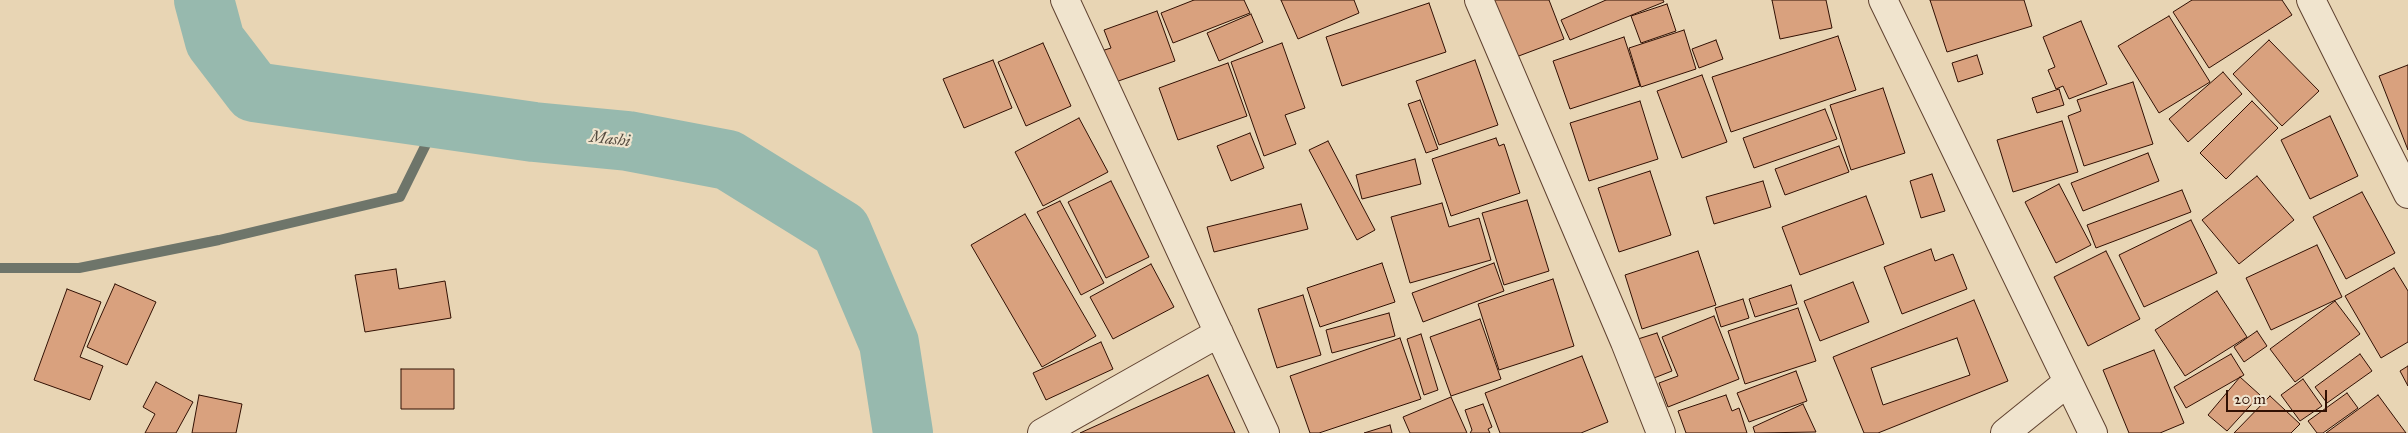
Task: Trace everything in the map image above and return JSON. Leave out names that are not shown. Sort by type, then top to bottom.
[{"type":"street","points":[[1065,0],[1265,433]]},
{"type":"street","points":[[1479,0],[1625,342],[1661,433]]},
{"type":"street","points":[[1883,0],[2093,433]]},
{"type":"street","points":[[2311,0],[2408,194]]},
{"type":"street","points":[[1042,433],[1219,333]]},
{"type":"street","points":[[2005,433],[2068,382]]},
{"type":"building","points":[[1194,0],[1244,0],[1250,13],[1173,43],[1161,13]]},
{"type":"building","points":[[1281,0],[1354,0],[1359,13],[1298,39]]},
{"type":"building","points":[[1494,0],[1549,0],[1564,39],[1516,57]]},
{"type":"building","points":[[1606,0],[1663,0],[1664,2],[1570,40],[1561,20]]},
{"type":"building","points":[[1772,0],[1826,0],[1832,28],[1780,39]]},
{"type":"building","points":[[1930,0],[2024,0],[2032,26],[1947,52]]},
{"type":"building","points":[[2192,0],[2282,0],[2292,15],[2209,68],[2173,12]]},
{"type":"building","points":[[1429,3],[1446,52],[1342,86],[1326,37]]},
{"type":"building","points":[[1667,4],[1676,31],[1641,43],[1631,16]]},
{"type":"building","points":[[1157,11],[1175,61],[1110,84],[1098,52],[1111,48],[1104,30]]},
{"type":"building","points":[[1251,14],[1263,42],[1219,61],[1207,33]]},
{"type":"building","points":[[2169,16],[2210,82],[2159,113],[2118,46]]},
{"type":"building","points":[[2081,21],[2107,84],[2069,99],[2063,86],[2056,89],[2048,70],[2055,67],[2043,37]]},
{"type":"building","points":[[1684,30],[1696,69],[1641,87],[1629,48]]},
{"type":"building","points":[[1838,36],[1856,90],[1731,132],[1712,77]]},
{"type":"building","points":[[1624,37],[1640,86],[1570,109],[1553,61]]},
{"type":"building","points":[[1716,40],[1723,59],[1699,68],[1692,49]]},
{"type":"building","points":[[2269,40],[2319,91],[2282,126],[2233,74]]},
{"type":"building","points":[[1043,43],[1071,106],[1026,126],[998,62]]},
{"type":"building","points":[[1282,43],[1305,108],[1285,115],[1296,144],[1264,156],[1231,62]]},
{"type":"building","points":[[1977,55],[1983,74],[1958,82],[1952,63]]},
{"type":"building","points":[[993,60],[1012,108],[964,128],[943,79]]},
{"type":"building","points":[[1475,60],[1498,125],[1439,145],[1416,81]]},
{"type":"building","points":[[1228,63],[1247,116],[1178,140],[1159,88]]},
{"type":"building","points":[[2408,65],[2408,150],[2379,76]]},
{"type":"building","points":[[2223,72],[2242,94],[2188,142],[2169,119]]},
{"type":"building","points":[[1702,75],[1727,142],[1682,158],[1657,91]]},
{"type":"building","points":[[2133,82],[2153,144],[2084,166],[2068,116],[2081,111],[2077,100]]},
{"type":"building","points":[[1883,88],[1905,153],[1851,170],[1830,105]]},
{"type":"building","points":[[2059,89],[2064,105],[2037,113],[2032,98]]},
{"type":"building","points":[[1420,100],[1438,149],[1426,153],[1408,104]]},
{"type":"building","points":[[1640,101],[1658,159],[1589,181],[1570,123]]},
{"type":"building","points":[[2252,101],[2278,128],[2226,179],[2200,153]]},
{"type":"building","points":[[1825,109],[1837,139],[1754,168],[1743,138]]},
{"type":"building","points":[[2330,116],[2358,176],[2310,199],[2281,140]]},
{"type":"building","points":[[1079,118],[1108,172],[1043,206],[1015,152]]},
{"type":"building","points":[[2062,121],[2078,172],[2013,192],[1997,140]]},
{"type":"building","points":[[1250,133],[1264,168],[1231,181],[1217,146]]},
{"type":"building","points":[[1496,138],[1499,146],[1504,144],[1520,193],[1451,216],[1432,159]]},
{"type":"building","points":[[1328,141],[1375,230],[1357,240],[1309,150]]},
{"type":"building","points":[[1839,146],[1849,172],[1785,195],[1775,169]]},
{"type":"building","points":[[2148,153],[2159,181],[2083,211],[2071,183]]},
{"type":"building","points":[[1415,159],[1421,184],[1362,199],[1356,175]]},
{"type":"building","points":[[1650,171],[1671,235],[1619,252],[1598,188]]},
{"type":"building","points":[[1932,174],[1945,211],[1921,218],[1910,181]]},
{"type":"building","points":[[2257,176],[2294,220],[2239,264],[2202,220]]},
{"type":"building","points":[[1111,181],[1149,257],[1106,278],[1068,202]]},
{"type":"building","points":[[1763,181],[1771,207],[1714,224],[1706,197]]},
{"type":"building","points":[[2059,184],[2091,245],[2056,263],[2025,202]]},
{"type":"building","points":[[2182,190],[2191,212],[2096,248],[2087,225]]},
{"type":"building","points":[[2362,192],[2395,253],[2346,279],[2313,217]]},
{"type":"building","points":[[1866,196],[1884,244],[1800,275],[1782,227]]},
{"type":"building","points":[[1527,200],[1549,271],[1504,285],[1482,213]]},
{"type":"building","points":[[1060,201],[1104,283],[1081,295],[1037,212]]},
{"type":"building","points":[[1442,203],[1449,227],[1479,218],[1491,260],[1410,283],[1391,217]]},
{"type":"building","points":[[1301,204],[1308,229],[1214,252],[1207,227]]},
{"type":"building","points":[[1025,214],[1096,336],[1042,367],[971,245]]},
{"type":"building","points":[[2191,220],[2217,273],[2144,307],[2119,255]]},
{"type":"building","points":[[2317,245],[2342,297],[2271,330],[2246,278]]},
{"type":"building","points":[[1931,249],[1935,261],[1953,254],[1967,289],[1902,314],[1884,267]]},
{"type":"building","points":[[1698,251],[1716,305],[1642,329],[1625,275]]},
{"type":"building","points":[[2106,251],[2140,319],[2088,346],[2054,277]]},
{"type":"building","points":[[1382,263],[1395,302],[1320,327],[1307,288]]},
{"type":"building","points":[[1494,263],[1504,291],[1423,322],[1412,293]]},
{"type":"building","points":[[1151,264],[1174,307],[1113,339],[1090,297]]},
{"type":"building","points":[[2394,268],[2408,291],[2408,342],[2381,358],[2345,296]]},
{"type":"building","points":[[396,269],[399,289],[445,281],[451,318],[365,332],[355,275]]},
{"type":"building","points":[[1553,279],[1574,346],[1499,370],[1478,304]]},
{"type":"building","points":[[1853,282],[1869,322],[1820,341],[1804,301]]},
{"type":"building","points":[[115,284],[156,302],[127,365],[87,347]]},
{"type":"building","points":[[1791,285],[1797,304],[1755,317],[1749,299]]},
{"type":"building","points":[[67,289],[101,302],[80,357],[103,366],[90,400],[34,380]]},
{"type":"building","points":[[2217,291],[2247,337],[2185,376],[2155,330]]},
{"type":"building","points":[[1303,295],[1321,355],[1277,368],[1258,309]]},
{"type":"building","points":[[1743,299],[1749,318],[1721,327],[1715,308]]},
{"type":"building","points":[[1974,300],[2008,381],[1878,433],[1864,433],[1833,357]],"holes":[[[1957,338],[1970,375],[1883,405],[1871,368]]]},
{"type":"building","points":[[2335,301],[2360,334],[2295,382],[2270,349]]},
{"type":"building","points":[[1798,308],[1816,361],[1745,384],[1728,331]]},
{"type":"building","points":[[1389,313],[1395,336],[1332,353],[1326,330]]},
{"type":"building","points":[[1714,316],[1739,379],[1668,407],[1659,383],[1678,376],[1662,337]]},
{"type":"building","points":[[1480,319],[1501,379],[1451,396],[1430,337]]},
{"type":"building","points":[[2257,331],[2267,346],[2244,362],[2234,347]]},
{"type":"building","points":[[1657,333],[1672,371],[1654,378],[1638,339]]},
{"type":"building","points":[[1421,334],[1438,390],[1424,395],[1407,339]]},
{"type":"building","points":[[1400,338],[1421,399],[1319,433],[1310,433],[1290,376]]},
{"type":"building","points":[[1101,342],[1113,369],[1046,400],[1033,373]]},
{"type":"building","points":[[2154,350],[2184,423],[2160,433],[2129,433],[2103,370]]},
{"type":"building","points":[[2231,354],[2244,375],[2186,408],[2174,387]]},
{"type":"building","points":[[2360,354],[2372,371],[2327,403],[2315,387]]},
{"type":"building","points":[[1582,356],[1608,422],[1581,433],[1500,433],[1485,393]]},
{"type":"building","points":[[2408,366],[2408,386],[2400,371]]},
{"type":"building","points":[[401,369],[454,369],[454,409],[401,409]]},
{"type":"building","points":[[1796,371],[1807,401],[1749,422],[1737,393]]},
{"type":"building","points":[[1208,375],[1235,433],[1080,433]]},
{"type":"building","points":[[2240,377],[2260,395],[2227,431],[2208,415]]},
{"type":"building","points":[[2303,379],[2322,406],[2300,421],[2281,395]]},
{"type":"building","points":[[156,382],[193,402],[176,433],[145,433],[155,414],[143,407]]},
{"type":"building","points":[[2347,393],[2358,408],[2323,433],[2317,433],[2308,421]]},
{"type":"building","points":[[199,395],[242,404],[236,433],[192,433]]},
{"type":"building","points":[[1726,395],[1732,411],[1739,408],[1747,433],[1686,433],[1678,411]]},
{"type":"building","points":[[2378,395],[2406,433],[2326,433]]},
{"type":"building","points":[[2270,396],[2300,424],[2291,433],[2234,433]]},
{"type":"building","points":[[1451,397],[1467,433],[1410,433],[1403,417]]},
{"type":"building","points":[[1483,404],[1492,427],[1488,429],[1490,433],[1470,433],[1472,430],[1465,410]]},
{"type":"building","points":[[1803,404],[1816,432],[1755,433],[1753,427]]},
{"type":"building","points":[[1390,425],[1392,433],[1364,433]]},
{"type":"waterway","name":"Mashi","points":[[204,0],[215,41],[254,92],[534,132],[628,141],[728,160],[841,230],[889,343],[903,433]]},
{"type":"waterway","points":[[0,268],[79,268],[219,240],[400,197],[439,118]]}]
